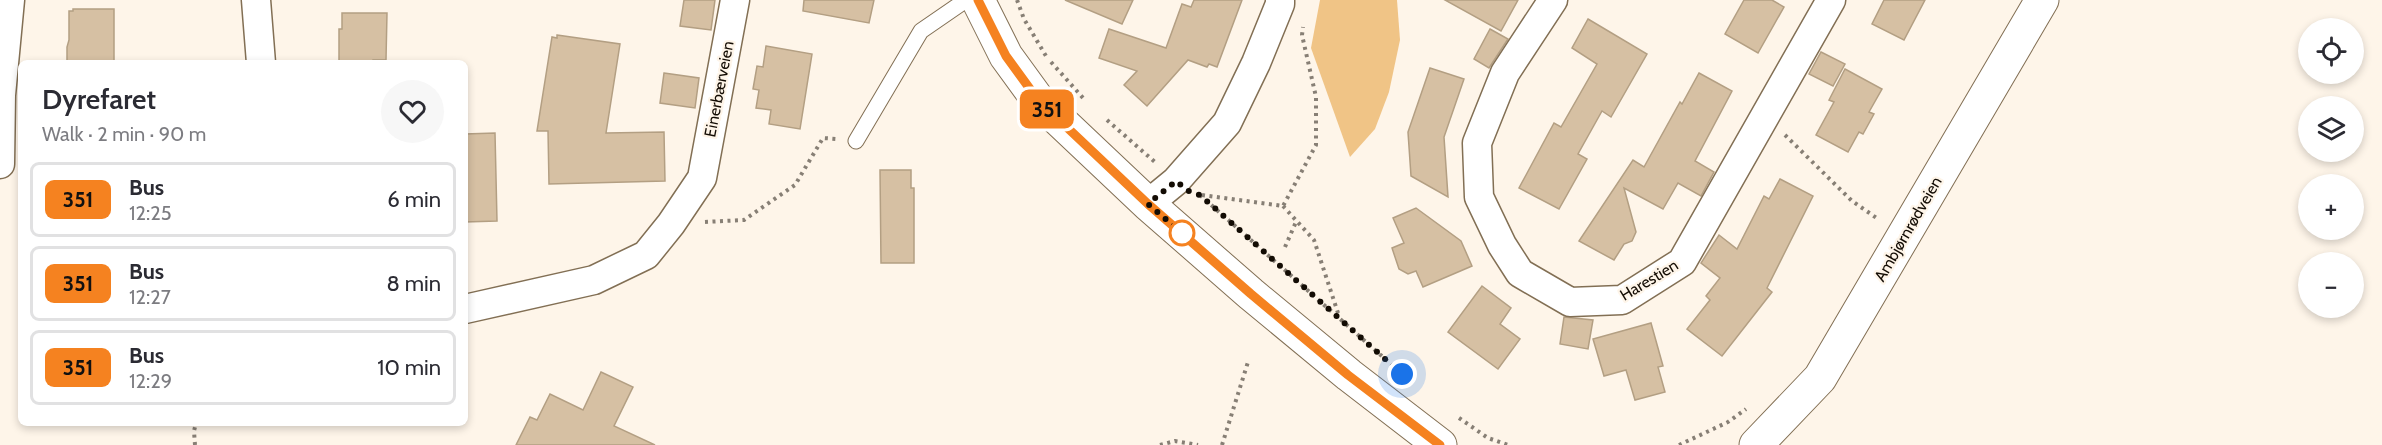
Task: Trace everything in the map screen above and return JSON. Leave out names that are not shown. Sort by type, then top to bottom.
[{"type":"street","points":[[0,164],[1,95],[10,0]]},
{"type":"street","points":[[256,0],[261,60]]},
{"type":"street","name":"Einerbærveien","points":[[671,224],[702,178],[735,0]]},
{"type":"street","points":[[978,0],[1006,56],[1038,100],[1148,204],[1348,375],[1440,445]]},
{"type":"street","points":[[1148,204],[1176,181],[1227,123],[1256,63],[1280,0]]},
{"type":"street","name":"Harestien","points":[[1553,0],[1505,73],[1478,143],[1479,197],[1502,245],[1520,273],[1570,302],[1622,300],[1682,262],[1831,0]]},
{"type":"street","name":"Ambjørnrødveien","points":[[1756,445],[1820,378],[2042,0]]},
{"type":"street","points":[[468,308],[594,280],[646,255],[671,224]]},
{"type":"lane","points":[[856,141],[921,31],[966,0]]},
{"type":"path","points":[[1017,0],[1024,19],[1049,61],[1090,105]]},
{"type":"path","points":[[1283,206],[1316,145],[1316,97],[1302,36],[1305,18]]},
{"type":"path","points":[[1099,113],[1190,192],[1283,206],[1314,240],[1339,318]]},
{"type":"path","points":[[1764,116],[1852,201],[1878,219],[1883,209]]},
{"type":"path","points":[[671,224],[744,220],[795,185],[823,138],[856,141]]},
{"type":"path","points":[[1200,195],[1416,386]]},
{"type":"path","points":[[1285,247],[1296,222]]},
{"type":"path","points":[[1222,445],[1248,362]]},
{"type":"path","points":[[1679,445],[1728,422],[1751,404]]},
{"type":"path","points":[[1452,414],[1488,438],[1508,445]]},
{"type":"path","points":[[195,426],[195,445]]},
{"type":"path","points":[[1160,445],[1175,441],[1198,445]]},
{"type":"shaded area","points":[[1320,0],[1397,0],[1400,40],[1389,92],[1375,129],[1350,157],[1311,48]]},
{"type":"building","points":[[684,0],[715,0],[711,30],[680,26]]},
{"type":"building","points":[[804,0],[874,0],[869,23],[803,11]]},
{"type":"building","points":[[1065,0],[1133,0],[1122,24]]},
{"type":"building","points":[[1194,0],[1242,0],[1217,67],[1209,64],[1207,67],[1188,60],[1147,106],[1124,85],[1137,71],[1099,58],[1109,29],[1166,48],[1182,4],[1191,7]]},
{"type":"building","points":[[1445,0],[1518,0],[1501,31]]},
{"type":"building","points":[[1744,0],[1772,0],[1784,7],[1758,53],[1725,34]]},
{"type":"building","points":[[1884,0],[1925,0],[1904,40],[1872,24]]},
{"type":"building","points":[[73,9],[114,9],[114,60],[67,60],[69,11]]},
{"type":"building","points":[[342,13],[387,13],[386,60],[339,60],[339,29],[342,29]]},
{"type":"building","points":[[1588,19],[1647,54],[1611,117],[1602,111],[1578,154],[1587,159],[1559,209],[1519,188],[1554,123],[1561,127],[1597,64],[1572,48]]},
{"type":"building","points":[[1490,29],[1508,39],[1489,68],[1474,59]]},
{"type":"building","points":[[557,35],[620,44],[606,133],[664,132],[665,181],[549,184],[548,131],[537,131],[552,37],[557,38]]},
{"type":"building","points":[[766,46],[812,54],[800,129],[769,124],[771,110],[756,108],[759,90],[753,89],[757,66],[763,67]]},
{"type":"building","points":[[1821,52],[1845,64],[1833,86],[1809,74]]},
{"type":"building","points":[[1430,68],[1464,79],[1444,137],[1448,197],[1411,176],[1408,132]]},
{"type":"building","points":[[1845,69],[1882,89],[1869,112],[1874,114],[1863,134],[1859,132],[1848,152],[1816,135],[1834,102],[1829,100]]},
{"type":"building","points":[[664,73],[699,78],[695,108],[660,103]]},
{"type":"building","points":[[1699,73],[1732,91],[1695,161],[1714,172],[1701,196],[1678,183],[1663,209],[1624,188],[1636,232],[1632,241],[1624,244],[1614,260],[1579,241],[1633,160],[1644,167]]},
{"type":"building","points":[[495,133],[497,221],[468,222],[468,134]]},
{"type":"building","points":[[880,170],[911,170],[911,188],[914,188],[914,263],[881,263]]},
{"type":"building","points":[[1780,179],[1813,196],[1767,288],[1772,292],[1722,356],[1687,329],[1710,300],[1706,296],[1720,278],[1701,263],[1719,235],[1737,249],[1764,196],[1769,199]]},
{"type":"building","points":[[1416,208],[1461,241],[1472,266],[1423,287],[1416,271],[1408,274],[1399,269],[1392,248],[1404,243],[1393,218]]},
{"type":"building","points":[[1482,286],[1511,308],[1500,324],[1520,339],[1498,369],[1448,332]]},
{"type":"building","points":[[1564,317],[1593,320],[1588,349],[1560,344]]},
{"type":"building","points":[[1651,323],[1663,366],[1658,367],[1665,392],[1635,400],[1626,370],[1604,376],[1593,339]]},
{"type":"building","points":[[601,372],[633,387],[614,426],[655,445],[516,445],[530,417],[537,420],[550,394],[583,410]]},
{"type":"bus line","name":"351","points":[[978,0],[1006,56],[1038,100],[1148,204],[1251,294],[1348,375],[1440,445]]},
{"type":"route","points":[[1182,233],[1148,204],[1176,181],[1190,192],[1200,195],[1402,374]]}]
